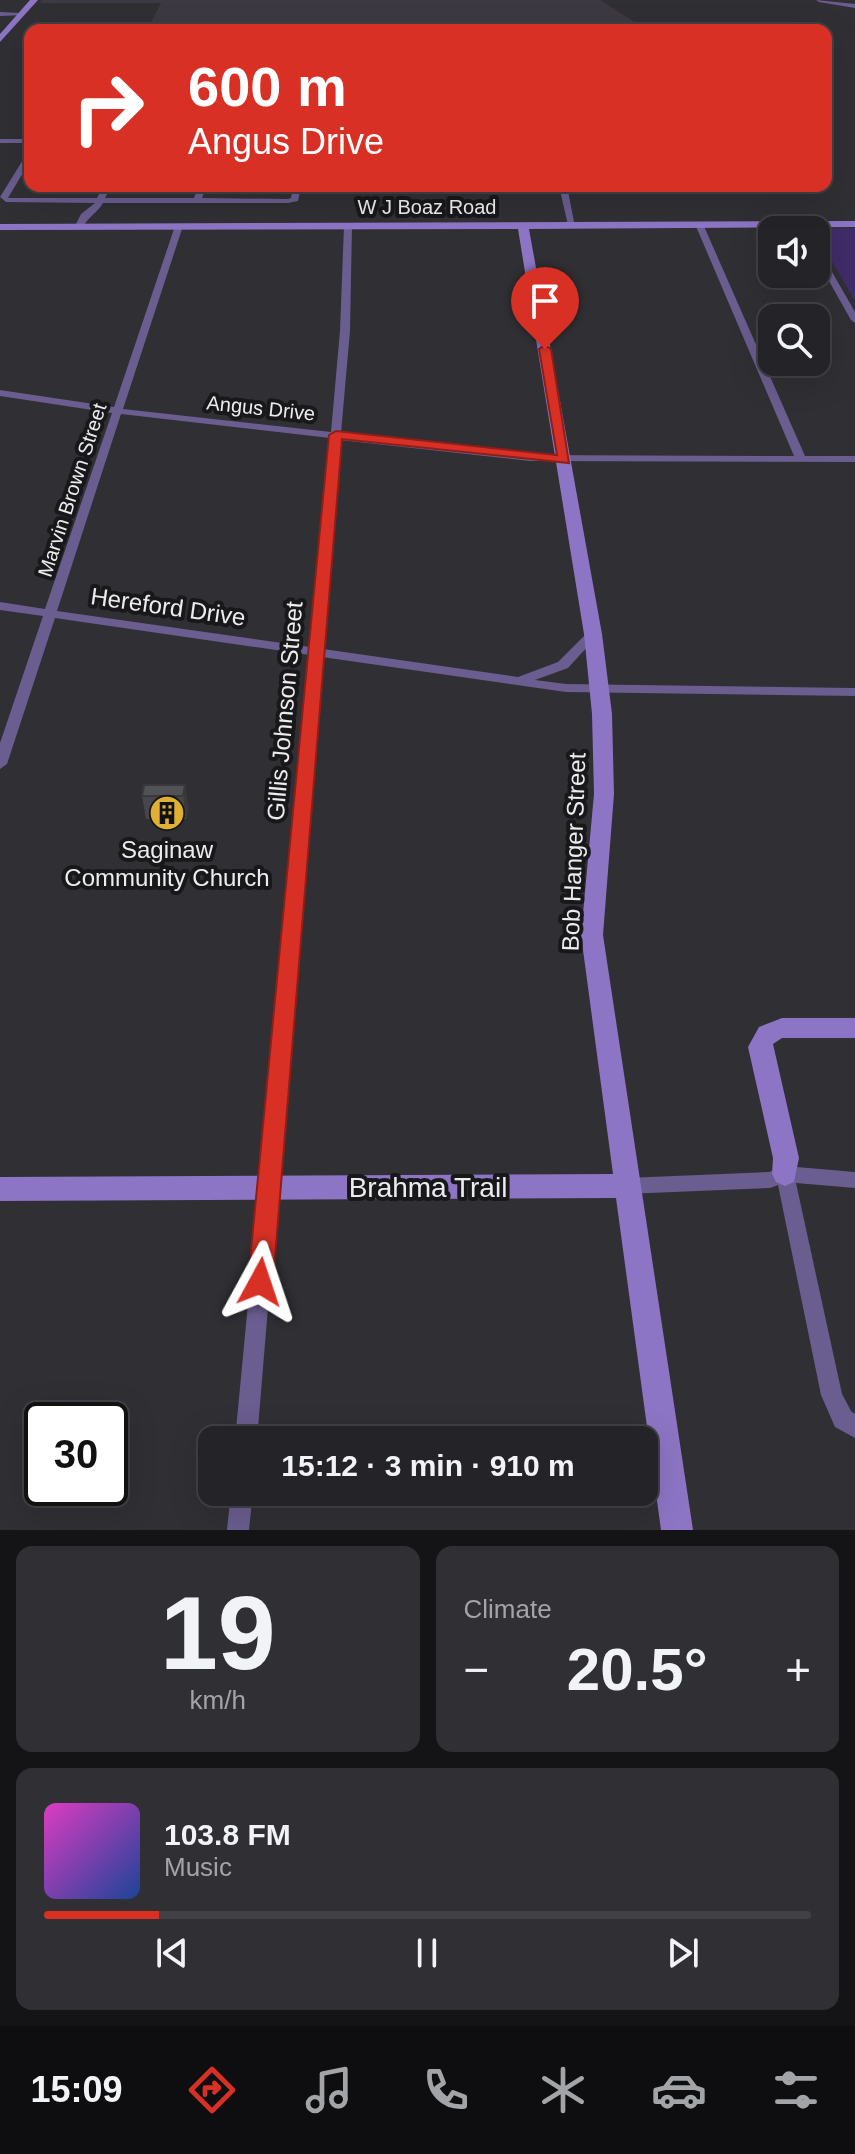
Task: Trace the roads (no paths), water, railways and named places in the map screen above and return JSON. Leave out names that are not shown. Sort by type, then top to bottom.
[{"type":"street","points":[[0,39],[34,0]]},
{"type":"street","points":[[819,0],[855,6]]},
{"type":"street","points":[[0,14],[22,15]]},
{"type":"street","points":[[0,141],[24,141]]},
{"type":"street","points":[[24,165],[4,197],[6,200],[98,204],[293,200],[295,192]]},
{"type":"street","points":[[79,226],[104,192]]},
{"type":"street","points":[[197,201],[200,192]]},
{"type":"street","points":[[564,192],[572,225]]},
{"type":"street","points":[[97,226],[101,216],[98,204]]},
{"type":"street","points":[[699,224],[801,459]]},
{"type":"street","name":"W J Boaz Road","points":[[830,225],[855,224]]},
{"type":"street","name":"Bob Hanger Street","points":[[523,225],[565,460],[600,690],[604,794],[592,935],[677,1530]]},
{"type":"street","name":"W J Boaz Road","points":[[2,229],[79,226],[758,226]]},
{"type":"street","name":"Marvin Brown Street","points":[[0,764],[179,226]]},
{"type":"street","name":"Gillis Johnson Street","points":[[247,1426],[345,331],[348,226]]},
{"type":"street","points":[[830,276],[855,320]]},
{"type":"street","name":"Angus Drive","points":[[0,393],[117,411],[565,460],[855,459]]},
{"type":"street","name":"Hereford Drive","points":[[0,606],[600,690],[855,692]]},
{"type":"street","name":"Hereford Drive","points":[[521,681],[563,665],[593,634]]},
{"type":"street","points":[[849,1423],[832,1395],[785,1174],[786,1158],[760,1047],[762,1040],[773,1030],[782,1028],[855,1028]]},
{"type":"street","name":"Brahma Trail","points":[[0,1189],[626,1186],[770,1180],[785,1174],[855,1180]]},
{"type":"street","points":[[238,1530],[241,1506]]},
{"type":"place","name":"Saginaw Community Church","points":[[167,813]]}]
